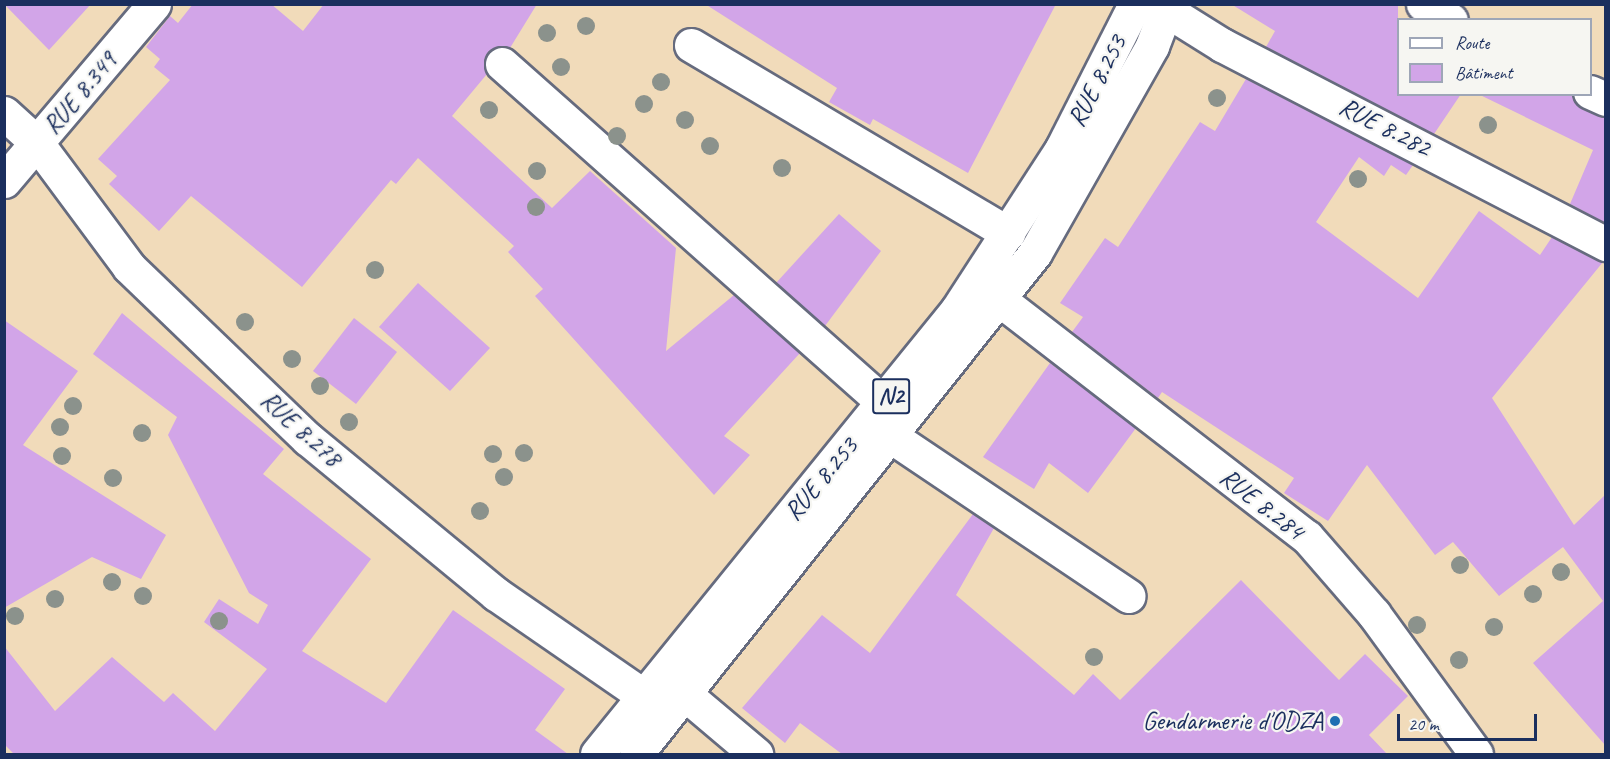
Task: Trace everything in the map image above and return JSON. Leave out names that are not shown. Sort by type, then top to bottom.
[{"type":"main road","name":"RUE 8.349","points":[[4,181],[154,4]]},
{"type":"main road","points":[[1423,4],[1447,18]]},
{"type":"main road","name":"RUE 8.253","points":[[597,754],[885,404],[1008,233],[1156,6]]},
{"type":"main road","name":"RUE 8.253","points":[[636,754],[686,695],[892,437],[1035,253],[1152,46],[1156,6]]},
{"type":"main road","name":"RUE 8.282","points":[[1156,6],[1222,45],[1605,244]]},
{"type":"main road","points":[[691,45],[1008,233]]},
{"type":"main road","points":[[502,64],[885,404]]},
{"type":"main road","name":"RUE 8.278","points":[[4,113],[37,143],[129,267],[308,439],[496,594],[644,696]]},
{"type":"main road","name":"RUE 8.284","points":[[1000,300],[1307,537],[1374,614],[1476,754]]},
{"type":"main road","points":[[892,437],[1129,596]]},
{"type":"main road","points":[[686,695],[756,754]]},
{"type":"building","points":[[4,4],[91,4],[49,50]]},
{"type":"building","points":[[193,4],[271,4],[303,31],[324,4],[537,4],[510,48],[488,52],[487,74],[452,116],[552,208],[590,171],[676,248],[666,351],[734,295],[800,353],[724,436],[750,455],[714,495],[535,296],[543,289],[508,252],[514,246],[418,158],[396,184],[391,180],[302,287],[191,196],[159,231],[109,184],[117,176],[98,159],[170,80],[154,67],[160,59],[146,47],[170,16],[178,23]]},
{"type":"building","points":[[705,4],[1056,4],[968,173],[873,119],[870,125],[829,102],[837,88]]},
{"type":"building","points":[[1231,4],[1398,4],[1397,96],[1460,96],[1434,134],[1266,47],[1275,31]]},
{"type":"building","points":[[1246,79],[1413,165],[1406,175],[1391,165],[1384,176],[1359,157],[1316,222],[1418,298],[1479,211],[1540,255],[1552,237],[1603,262],[1492,398],[1574,525],[1605,495],[1605,745],[1533,663],[1603,601],[1563,547],[1499,596],[1453,542],[1435,555],[1367,465],[1328,521],[1284,493],[1294,478],[1162,392],[1158,398],[1072,332],[1083,317],[1060,303],[1105,238],[1118,247],[1200,122],[1215,131]]},
{"type":"building","points":[[1482,96],[1572,96],[1582,109],[1605,117],[1605,223],[1570,204],[1593,150]]},
{"type":"building","points":[[839,214],[881,251],[825,326],[776,283]]},
{"type":"building","points":[[418,283],[490,348],[450,391],[379,327]]},
{"type":"building","points":[[122,313],[284,449],[263,474],[371,559],[302,651],[386,703],[453,610],[565,689],[535,730],[568,754],[14,754],[4,744],[4,646],[55,711],[112,657],[164,702],[173,693],[215,731],[267,669],[204,622],[219,599],[258,624],[268,605],[249,593],[168,435],[177,417],[93,354]]},
{"type":"building","points":[[354,318],[397,352],[356,404],[313,371]]},
{"type":"building","points":[[4,320],[78,371],[23,445],[166,535],[141,579],[92,557],[4,608]]},
{"type":"building","points":[[1050,363],[1136,428],[1088,493],[1049,463],[1034,489],[983,457]]},
{"type":"building","points":[[973,514],[994,528],[956,595],[1074,695],[1093,674],[1120,700],[1241,580],[1339,680],[1365,654],[1408,696],[1369,735],[1387,754],[842,754],[800,723],[785,743],[742,708],[822,615],[870,653]]},
{"type":"place","name":"Gendarmerie d'ODZA","points":[[1335,721]]}]
